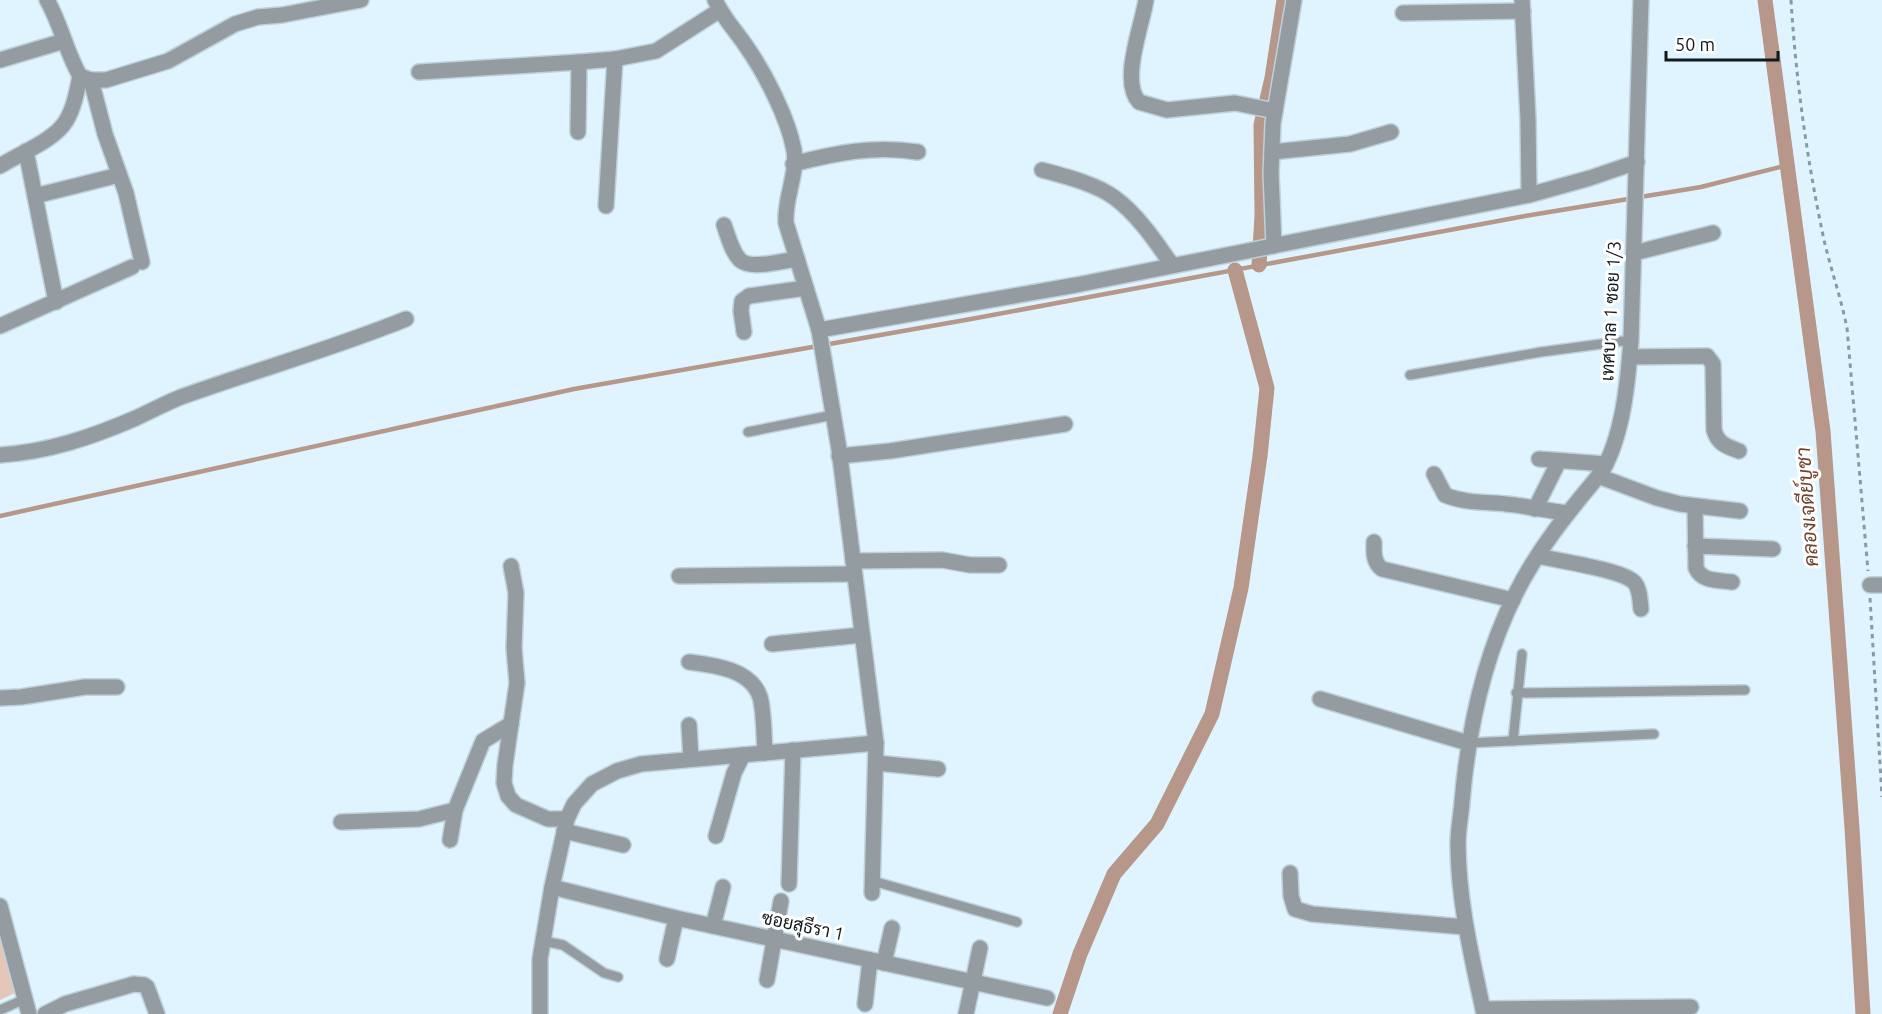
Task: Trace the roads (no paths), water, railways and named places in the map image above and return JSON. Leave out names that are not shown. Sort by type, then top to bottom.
[{"type":"street","points":[[0,326],[137,264],[126,193],[85,78],[70,58],[55,14],[47,0]]},
{"type":"street","points":[[85,78],[106,80],[168,61],[235,24],[258,17],[282,15],[361,0]]},
{"type":"street","points":[[1146,0],[1131,72],[1132,90],[1139,102],[1167,110],[1235,103],[1268,110]]},
{"type":"street","points":[[1265,248],[1272,152],[1268,110],[1294,0]]},
{"type":"street","name":"เทศบาล 1 ซอย 1/3","points":[[1484,1012],[1466,927],[1458,842],[1468,743],[1485,678],[1503,621],[1513,600],[1538,556],[1602,470],[1617,436],[1629,372],[1631,340],[1641,0]]},
{"type":"street","points":[[419,72],[615,59],[656,51],[718,3],[724,19],[746,46],[787,125],[794,152],[785,210],[786,223],[819,332],[823,353],[839,456],[876,743],[872,887]]},
{"type":"street","points":[[1403,13],[1523,5],[1529,195]]},
{"type":"street","points":[[0,60],[64,41]]},
{"type":"street","points":[[606,206],[615,59]]},
{"type":"street","points":[[578,132],[579,62]]},
{"type":"street","points":[[0,166],[48,138],[66,122],[85,78]]},
{"type":"street","points":[[1272,152],[1350,144],[1390,132]]},
{"type":"street","points":[[793,164],[867,149],[893,148],[918,152]]},
{"type":"street","points":[[26,151],[56,302]]},
{"type":"street","points":[[819,332],[1265,248],[1529,195],[1590,178],[1637,169]]},
{"type":"street","points":[[1042,170],[1077,181],[1115,198],[1158,244],[1172,265]]},
{"type":"street","points":[[35,196],[111,177]]},
{"type":"street","points":[[724,225],[739,259],[747,265],[797,259]]},
{"type":"street","points":[[1634,253],[1713,233]]},
{"type":"street","points":[[744,332],[742,301],[749,296],[806,288]]},
{"type":"street","points":[[0,455],[33,452],[72,442],[179,398],[357,339],[406,319]]},
{"type":"street","points":[[1630,357],[1707,356],[1711,359],[1716,439],[1725,446],[1739,451]]},
{"type":"street","points":[[839,456],[890,451],[1065,424]]},
{"type":"street","points":[[1539,459],[1602,470],[1657,498],[1695,507],[1740,511]]},
{"type":"street","points":[[1534,509],[1559,461]]},
{"type":"street","points":[[1434,474],[1444,495],[1454,499],[1568,513]]},
{"type":"street","points":[[1695,507],[1696,568],[1699,575],[1705,579],[1732,582]]},
{"type":"street","points":[[1374,542],[1374,557],[1377,565],[1382,568],[1513,600]]},
{"type":"street","points":[[1695,546],[1773,549]]},
{"type":"street","points":[[1538,556],[1617,574],[1634,582],[1639,592],[1641,609]]},
{"type":"street","points":[[680,576],[942,560],[970,565],[999,565]]},
{"type":"street","points":[[512,566],[516,594],[514,648],[517,683],[505,765],[504,783],[508,796],[516,806],[529,813],[623,845]]},
{"type":"street","points":[[772,644],[862,635]]},
{"type":"street","points":[[688,662],[734,670],[754,687],[760,697],[765,753]]},
{"type":"street","points":[[0,698],[85,687],[117,687]]},
{"type":"street","points":[[1320,699],[1468,743]]},
{"type":"street","points":[[450,840],[455,810],[483,741],[511,724]]},
{"type":"street","points":[[689,725],[691,759]]},
{"type":"street","points":[[540,1014],[540,959],[565,825],[574,804],[592,784],[617,771],[641,764],[876,743]]},
{"type":"street","points":[[789,884],[793,750]]},
{"type":"street","points":[[716,836],[734,773],[743,755]]},
{"type":"street","points":[[876,763],[938,770]]},
{"type":"street","points":[[341,822],[419,819],[455,810]]},
{"type":"street","points":[[1290,873],[1291,896],[1295,909],[1312,914],[1466,927]]},
{"type":"street","name":"ซอยสุธีรา 1","points":[[552,887],[676,918],[1047,998]]},
{"type":"street","points":[[713,926],[723,887]]},
{"type":"street","points":[[767,980],[781,902]]},
{"type":"street","points":[[0,906],[27,1007]]},
{"type":"street","points":[[667,959],[676,918]]},
{"type":"street","points":[[865,1004],[877,962],[892,927]]},
{"type":"street","points":[[966,1014],[980,948]]},
{"type":"street","points":[[45,1014],[66,1009],[134,984],[144,984],[147,987],[157,1014]]},
{"type":"street","points":[[1484,1012],[1691,1007]]},
{"type":"lane","points":[[1410,375],[1541,352],[1631,340]]},
{"type":"lane","points":[[748,432],[833,415]]},
{"type":"lane","points":[[1513,741],[1516,693],[1522,654]]},
{"type":"lane","points":[[1516,693],[1745,690]]},
{"type":"lane","points":[[1468,743],[1654,735]]},
{"type":"lane","points":[[872,887],[1017,922]]},
{"type":"lane","points":[[543,941],[563,945],[604,973],[618,977]]},
{"type":"lane","points":[[0,1010],[27,1007]]},
{"type":"waterway","points":[[1259,265],[1262,216],[1261,125],[1272,78],[1284,0]]},
{"type":"waterway","name":"คลองเจดีย์บูชา","points":[[1765,0],[1823,431],[1863,1014]]},
{"type":"waterway","points":[[0,516],[574,389],[971,319],[1525,216],[1701,187],[1788,165]]},
{"type":"waterway","points":[[1060,1014],[1080,954],[1114,874],[1157,824],[1212,714],[1241,588],[1260,456],[1267,388],[1235,270]]}]
